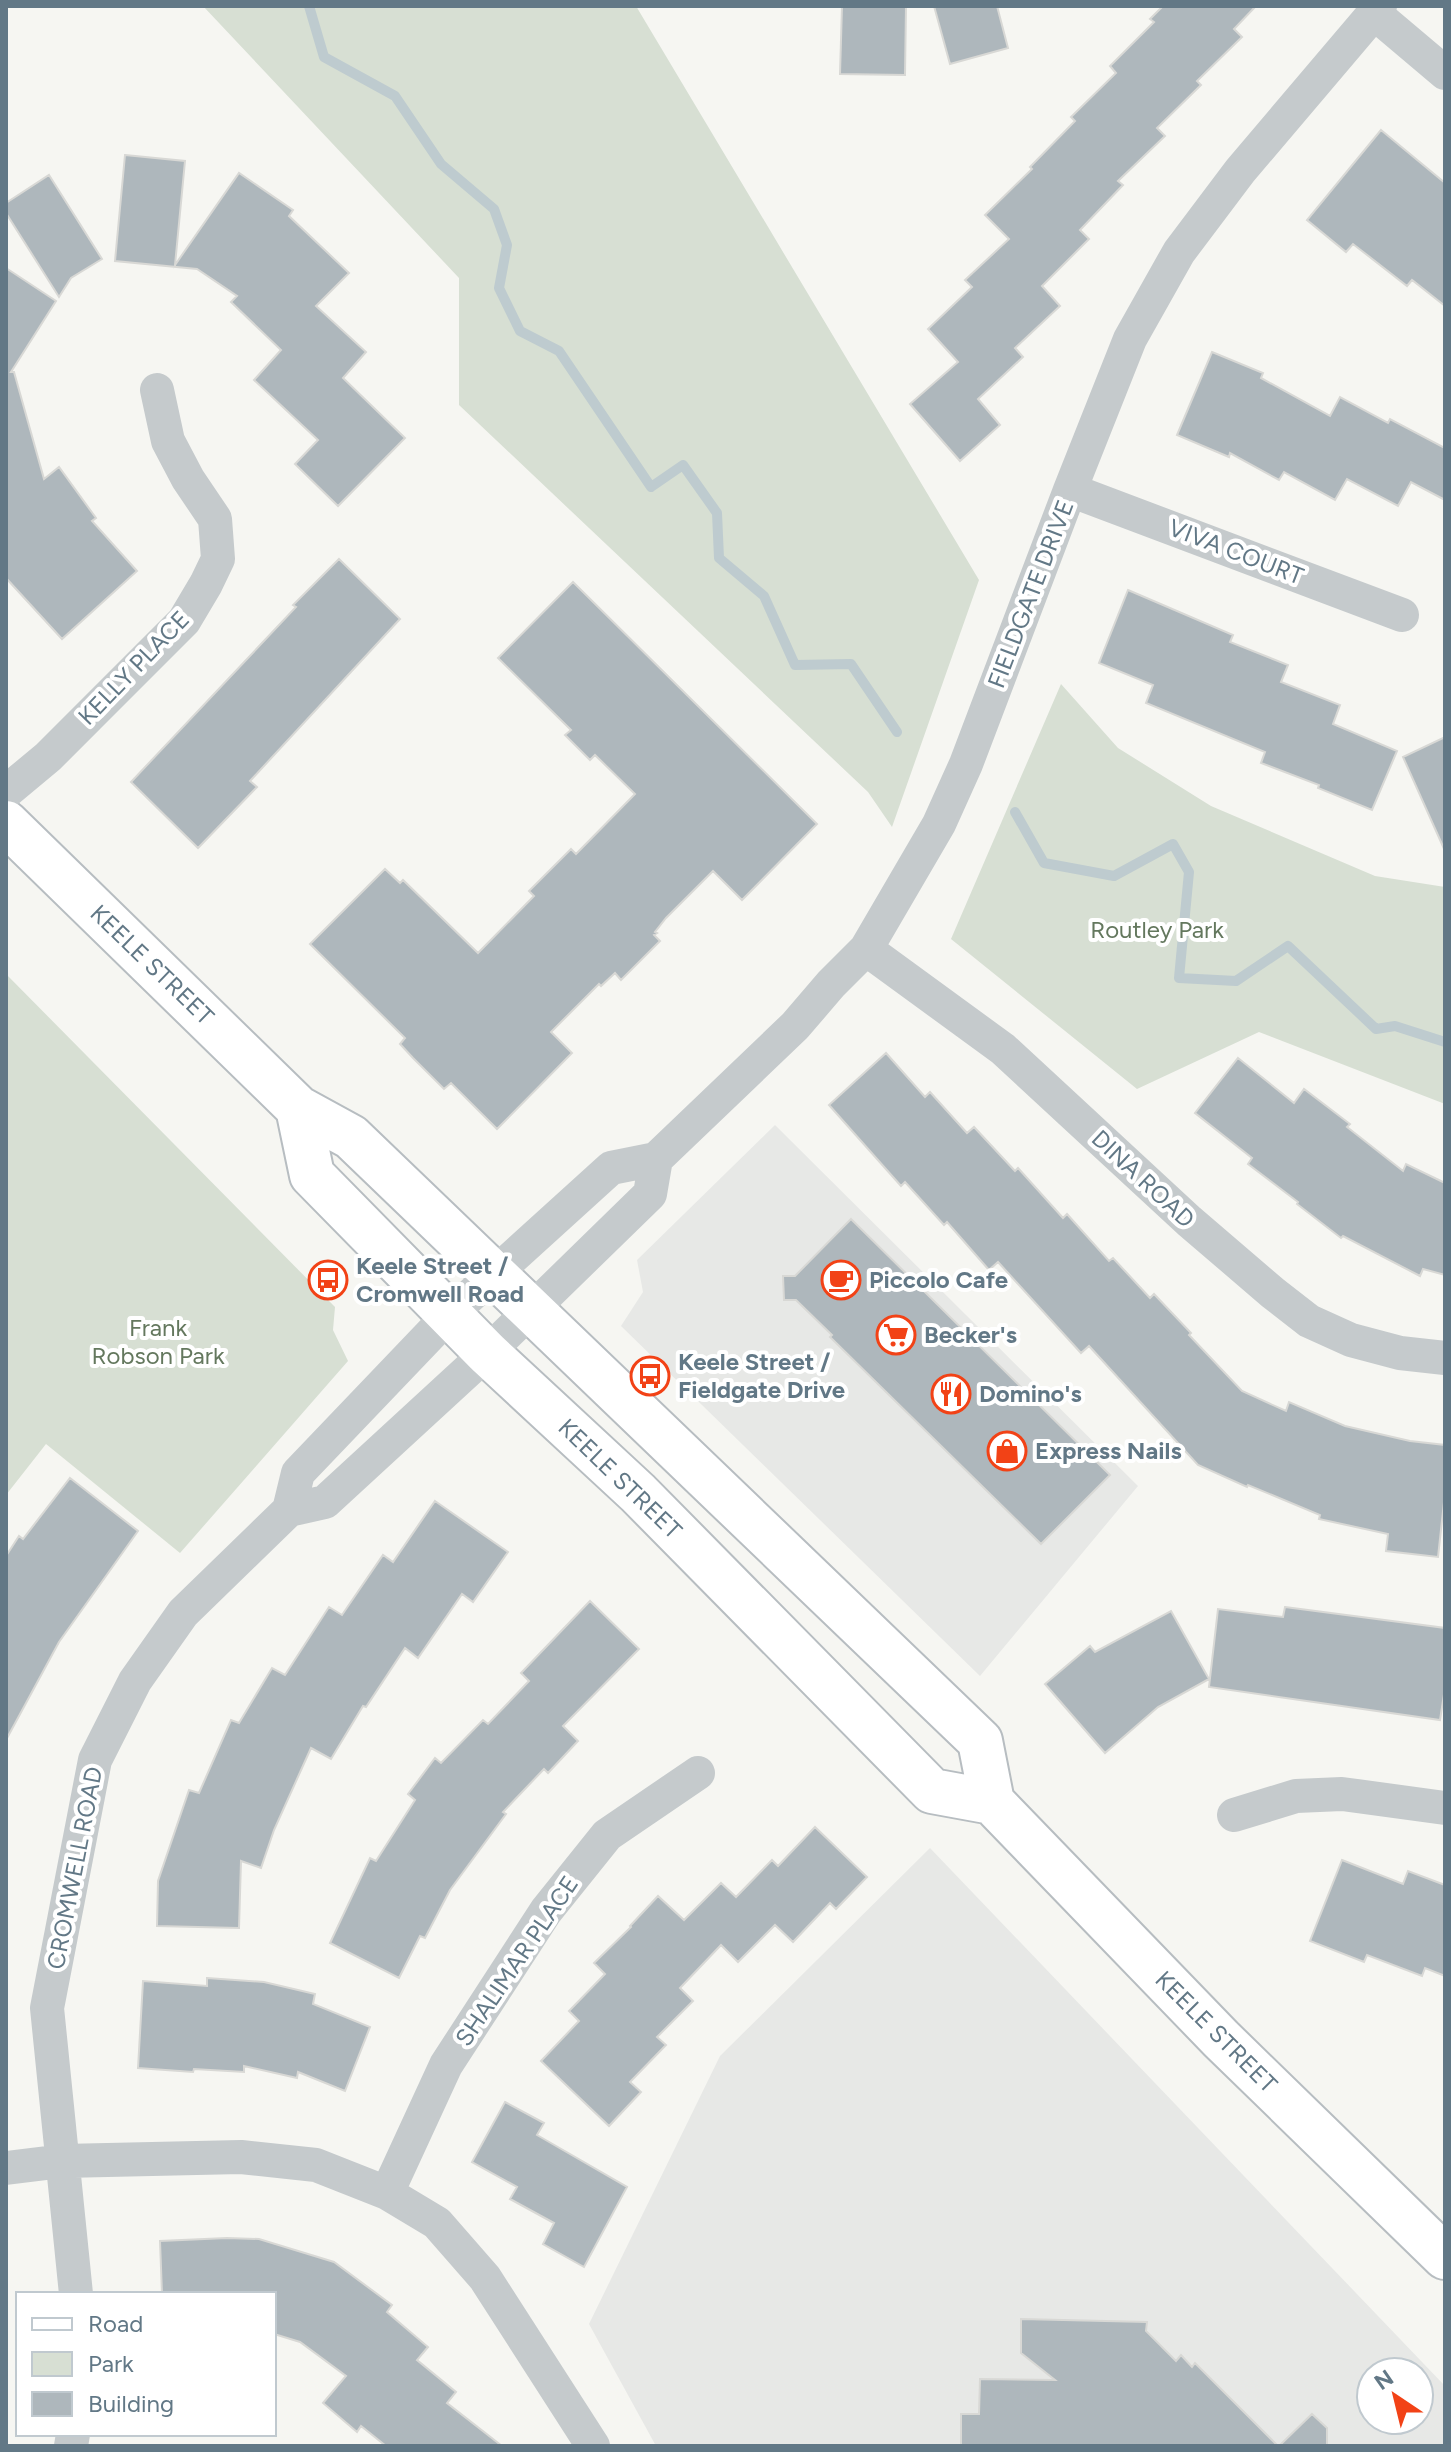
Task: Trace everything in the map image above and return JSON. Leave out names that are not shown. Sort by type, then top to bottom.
[{"type":"main road","name":"KEELE STREET","points":[[6,823],[298,1108],[351,1137],[980,1741],[992,1802],[1221,2039],[1445,2257]]},
{"type":"main road","name":"KEELE STREET","points":[[298,1108],[312,1175],[449,1315],[638,1493],[932,1791],[992,1802]]},
{"type":"street","points":[[1377,9],[1445,73]]},
{"type":"street","name":"FIELDGATE DRIVE","points":[[656,1159],[795,1026],[866,949],[939,824],[966,764],[1130,339],[1179,252],[1240,171],[1377,9]]},
{"type":"street","name":"KELLY PLACE","points":[[6,792],[48,757],[184,621],[218,559],[215,519],[188,479],[168,441],[157,390]]},
{"type":"street","name":"VIVA COURT","points":[[1070,490],[1402,615]]},
{"type":"street","name":"DINA ROAD","points":[[866,949],[1003,1049],[1189,1221],[1309,1321],[1351,1340],[1400,1353],[1445,1358]]},
{"type":"street","points":[[289,1510],[298,1473],[449,1315],[611,1168],[656,1159],[650,1194],[487,1353]]},
{"type":"street","name":"CROMWELL ROAD","points":[[76,2292],[47,2008],[95,1760],[135,1681],[183,1613],[289,1510],[325,1502],[487,1353]]},
{"type":"street","name":"SHALIMAR PLACE","points":[[387,2193],[446,2065],[546,1911],[607,1835],[698,1773]]},
{"type":"street","points":[[1234,1815],[1296,1796],[1342,1794],[1445,1808]]},
{"type":"street","points":[[6,2168],[63,2161],[241,2157],[316,2165],[387,2193],[437,2223],[485,2278],[593,2446]]},
{"type":"shaded area","points":[[775,1125],[1138,1486],[980,1676],[621,1326],[643,1292],[637,1260]]},
{"type":"shaded area","points":[[930,1848],[1416,2356],[1355,2356],[1355,2436],[1435,2436],[1435,2376],[1445,2386],[1445,2446],[656,2446],[589,2324],[720,2056]]},
{"type":"green space","points":[[203,6],[636,6],[979,580],[892,827],[868,792],[459,405],[459,278]]},
{"type":"green space","name":"Routley Park","points":[[1061,684],[1118,748],[1211,806],[1375,876],[1445,887],[1445,1104],[1259,1032],[1137,1089],[951,939]]},
{"type":"green space","name":"Frank Robson Park","points":[[6,974],[335,1307],[333,1330],[348,1361],[180,1553],[46,1444],[6,1495]]},
{"type":"building","points":[[842,6],[906,6],[905,75],[840,74]]},
{"type":"building","points":[[934,6],[997,6],[1008,48],[950,64]]},
{"type":"building","points":[[1163,6],[1256,6],[1234,29],[1242,37],[1197,81],[1201,85],[1157,128],[1165,136],[1118,181],[1123,185],[1080,230],[1089,239],[1042,286],[1060,306],[1015,348],[1023,357],[978,399],[1000,425],[960,461],[910,404],[958,362],[928,329],[972,287],[965,280],[1009,239],[985,215],[1032,169],[1030,167],[1075,121],[1071,117],[1116,73],[1110,66],[1154,22],[1150,19]]},
{"type":"building","points":[[1381,130],[1445,183],[1445,306],[1412,280],[1407,286],[1353,244],[1346,252],[1307,220]]},
{"type":"building","points":[[125,155],[185,161],[175,265],[239,173],[293,210],[289,216],[349,273],[316,306],[366,352],[343,378],[405,438],[338,506],[295,464],[318,440],[254,380],[281,350],[231,302],[237,296],[197,269],[115,261]]},
{"type":"building","points":[[49,175],[102,259],[71,278],[59,297],[6,213],[6,203]]},
{"type":"building","points":[[6,268],[56,301],[11,372],[14,372],[44,479],[59,467],[96,518],[92,521],[137,571],[62,639],[6,578]]},
{"type":"building","points":[[1212,352],[1263,373],[1261,378],[1330,416],[1340,397],[1388,423],[1390,419],[1445,448],[1445,500],[1411,482],[1398,506],[1347,479],[1335,500],[1284,472],[1279,480],[1230,453],[1229,457],[1177,435]]},
{"type":"building","points":[[339,559],[400,619],[250,781],[257,787],[198,848],[131,782]]},
{"type":"building","points":[[573,582],[817,824],[742,900],[713,871],[666,918],[654,935],[660,941],[621,980],[615,973],[601,986],[599,984],[551,1032],[572,1053],[497,1129],[451,1083],[444,1089],[400,1044],[405,1038],[310,944],[385,869],[400,883],[403,880],[478,953],[534,896],[529,891],[571,849],[576,854],[635,794],[595,755],[590,760],[565,735],[571,730],[498,658]]},
{"type":"building","points":[[1128,590],[1233,635],[1230,642],[1288,665],[1281,682],[1340,705],[1333,724],[1397,751],[1372,810],[1261,763],[1265,752],[1146,703],[1153,685],[1099,663]]},
{"type":"building","points":[[1445,737],[1445,851],[1403,757]]},
{"type":"building","points":[[886,1053],[925,1097],[930,1092],[967,1133],[974,1127],[1015,1171],[1018,1168],[1063,1218],[1067,1214],[1109,1261],[1113,1258],[1150,1298],[1154,1294],[1242,1391],[1286,1411],[1289,1402],[1345,1426],[1410,1441],[1445,1445],[1445,1493],[1438,1557],[1386,1551],[1388,1534],[1319,1519],[1320,1515],[1198,1465],[1089,1346],[1081,1353],[998,1262],[989,1270],[947,1222],[944,1225],[905,1182],[901,1186],[829,1105]]},
{"type":"building","points":[[1238,1058],[1294,1103],[1304,1089],[1403,1171],[1406,1164],[1445,1183],[1445,1275],[1423,1269],[1420,1276],[1343,1236],[1341,1238],[1248,1164],[1252,1158],[1195,1113]]},
{"type":"building","points":[[851,1219],[1110,1475],[1041,1544],[796,1300],[784,1300],[783,1276],[795,1276]]},
{"type":"building","points":[[70,1478],[138,1531],[59,1642],[6,1740],[6,1556],[19,1536],[23,1539]]},
{"type":"building","points":[[435,1501],[508,1552],[473,1602],[462,1594],[418,1658],[405,1648],[366,1707],[363,1706],[331,1759],[311,1748],[274,1830],[261,1868],[241,1861],[239,1928],[157,1926],[158,1881],[189,1790],[199,1793],[231,1720],[239,1723],[272,1668],[285,1675],[329,1607],[342,1615],[383,1555],[393,1562]]},
{"type":"building","points":[[590,1601],[639,1649],[563,1726],[578,1741],[548,1773],[544,1769],[503,1812],[506,1814],[450,1890],[425,1938],[420,1936],[399,1978],[330,1943],[370,1858],[376,1861],[415,1800],[408,1794],[435,1758],[441,1763],[483,1720],[488,1724],[529,1681],[521,1673]]},
{"type":"building","points":[[1285,1607],[1445,1628],[1445,1688],[1440,1720],[1209,1687],[1218,1609],[1283,1617]]},
{"type":"building","points":[[1171,1611],[1209,1679],[1158,1707],[1105,1753],[1045,1684],[1090,1646],[1095,1652]]},
{"type":"building","points":[[815,1827],[867,1877],[836,1909],[830,1903],[793,1942],[775,1925],[738,1962],[721,1945],[680,1988],[693,2001],[657,2037],[666,2045],[630,2082],[641,2092],[609,2126],[541,2061],[579,2021],[569,2011],[605,1974],[594,1963],[658,1896],[684,1920],[721,1883],[736,1897],[772,1860],[778,1866]]},
{"type":"building","points":[[1342,1860],[1403,1884],[1408,1871],[1445,1885],[1445,1976],[1425,1968],[1422,1976],[1367,1955],[1364,1962],[1310,1941]]},
{"type":"building","points":[[207,1978],[264,1982],[315,1994],[313,2004],[370,2027],[345,2091],[298,2072],[297,2078],[244,2066],[244,2072],[138,2068],[143,1981],[207,1986]]},
{"type":"building","points":[[505,2102],[544,2123],[537,2135],[627,2187],[584,2267],[543,2244],[554,2223],[510,2199],[517,2187],[472,2162]]},
{"type":"building","points":[[259,2239],[334,2262],[392,2305],[387,2312],[428,2347],[417,2360],[456,2392],[447,2403],[502,2446],[386,2446],[361,2426],[357,2432],[323,2403],[346,2376],[300,2342],[276,2335],[276,2292],[162,2292],[160,2241]]},
{"type":"building","points":[[1021,2319],[1147,2322],[1146,2331],[1176,2361],[1181,2355],[1192,2367],[1195,2363],[1278,2446],[961,2446],[961,2414],[979,2414],[980,2379],[1055,2380],[1021,2353]]},
{"type":"building","points":[[1312,2414],[1327,2428],[1327,2446],[1279,2446]]},
{"type":"waterway","points":[[309,6],[324,57],[395,96],[441,164],[494,209],[507,245],[499,288],[520,331],[559,351],[651,487],[683,465],[717,513],[719,558],[764,596],[795,665],[851,664],[897,732]]},
{"type":"waterway","points":[[1015,812],[1044,863],[1114,876],[1173,844],[1189,872],[1179,978],[1236,981],[1288,946],[1376,1029],[1395,1026],[1445,1042]]},
{"type":"place","name":"Keele Street / Cromwell Road","points":[[328,1280]]},
{"type":"place","name":"Piccolo Cafe","points":[[841,1280]]},
{"type":"place","name":"Becker's","points":[[896,1335]]},
{"type":"place","name":"Keele Street / Fieldgate Drive","points":[[650,1376]]},
{"type":"place","name":"Domino's","points":[[951,1394]]},
{"type":"place","name":"Express Nails","points":[[1007,1451]]}]
